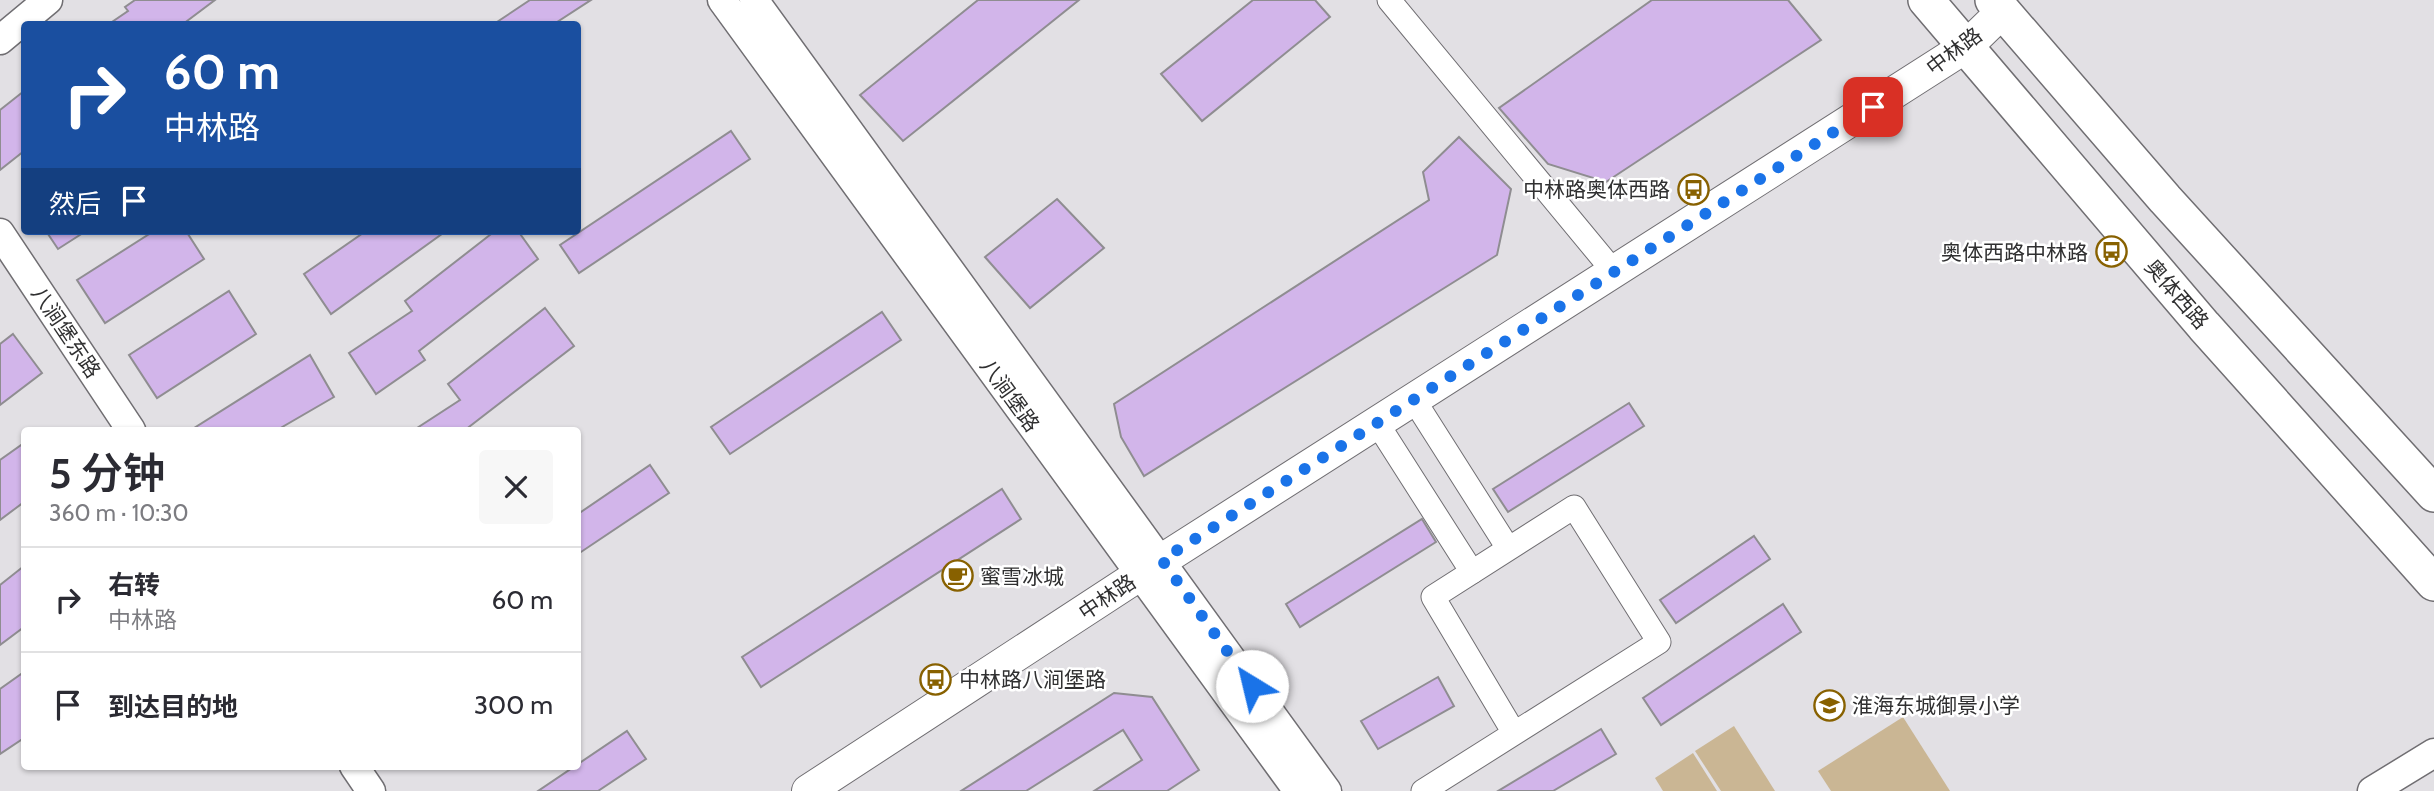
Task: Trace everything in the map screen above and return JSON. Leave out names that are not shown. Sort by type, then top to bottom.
[{"type":"main road","name":"奥体西路","points":[[1926,0],[2196,316],[2434,583]]},
{"type":"main road","name":"中林路","points":[[808,791],[1151,568],[1967,46],[1998,6]]},
{"type":"main road","points":[[1998,6],[2198,236],[2434,494]]},
{"type":"street","points":[[23,21],[48,0]]},
{"type":"street","name":"八涧堡路","points":[[722,0],[1151,568],[1327,791]]},
{"type":"street","name":"八涧堡路","points":[[754,0],[1151,568],[1298,791]]},
{"type":"street","points":[[1389,0],[1614,272]]},
{"type":"street","points":[[0,40],[21,22]]},
{"type":"street","name":"八涧堡东路","points":[[0,233],[129,427]]},
{"type":"street","points":[[1414,400],[1508,548]]},
{"type":"street","points":[[1377,423],[1472,572]]},
{"type":"street","points":[[1423,791],[1659,642],[1574,507],[1433,597],[1514,733]]},
{"type":"street","points":[[2372,791],[2434,753]]},
{"type":"street","points":[[357,770],[371,791]]},
{"type":"shaded area","points":[[1903,717],[1950,791],[1831,791],[1818,771]]},
{"type":"shaded area","points":[[1734,726],[1775,791],[1721,791],[1695,751]]},
{"type":"shaded area","points":[[1693,753],[1717,791],[1663,791],[1655,778]]},
{"type":"building","points":[[135,0],[215,0],[187,21],[113,21],[128,11],[125,7]]},
{"type":"building","points":[[530,0],[591,0],[559,21],[498,21]]},
{"type":"building","points":[[978,0],[1079,0],[903,141],[860,95]]},
{"type":"building","points":[[1253,0],[1315,0],[1330,17],[1202,121],[1161,74]]},
{"type":"building","points":[[1652,0],[1788,0],[1821,40],[1606,182],[1548,164],[1499,108]]},
{"type":"building","points":[[21,93],[21,153],[0,170],[0,110]]},
{"type":"building","points":[[731,131],[750,159],[579,273],[560,245],[575,235],[581,235],[581,231]]},
{"type":"building","points":[[1459,137],[1511,189],[1497,255],[1144,476],[1121,437],[1114,404],[1429,200],[1423,172]]},
{"type":"building","points":[[1057,199],[1104,248],[1030,308],[985,257]]},
{"type":"building","points":[[49,235],[80,235],[58,249]]},
{"type":"building","points":[[148,235],[189,235],[204,259],[105,323],[77,280]]},
{"type":"building","points":[[360,235],[440,235],[331,314],[304,274]]},
{"type":"building","points":[[490,235],[521,235],[538,259],[419,351],[425,360],[376,394],[349,353],[412,311],[405,301]]},
{"type":"building","points":[[229,291],[256,334],[157,398],[129,355]]},
{"type":"building","points":[[545,308],[574,346],[469,427],[419,427],[460,400],[448,384]]},
{"type":"building","points":[[882,312],[901,340],[730,454],[711,427]]},
{"type":"building","points":[[13,334],[42,373],[0,405],[0,344]]},
{"type":"building","points":[[310,355],[334,397],[282,427],[196,427]]},
{"type":"building","points":[[1629,403],[1644,426],[1508,512],[1493,489]]},
{"type":"building","points":[[21,445],[21,504],[0,520],[0,460]]},
{"type":"building","points":[[650,465],[669,493],[581,552],[581,512]]},
{"type":"building","points":[[1002,489],[1021,519],[761,687],[742,657]]},
{"type":"building","points":[[1422,519],[1436,542],[1300,627],[1286,604]]},
{"type":"building","points":[[1754,536],[1770,559],[1676,623],[1660,600]]},
{"type":"building","points":[[21,568],[21,629],[0,645],[0,585]]},
{"type":"building","points":[[1783,604],[1801,632],[1661,725],[1643,698]]},
{"type":"building","points":[[21,674],[21,740],[0,754],[0,689]]},
{"type":"building","points":[[1438,677],[1454,706],[1378,749],[1361,721]]},
{"type":"building","points":[[1114,693],[1152,697],[1199,770],[1167,791],[1094,791],[1142,760],[1123,730],[1026,791],[961,791]]},
{"type":"building","points":[[1601,729],[1616,754],[1553,791],[1498,791]]},
{"type":"building","points":[[627,731],[646,759],[598,791],[538,791],[569,770],[581,770],[581,762]]},
{"type":"place","name":"中林路奥体西路","points":[[1693,189]]},
{"type":"place","name":"奥体西路中林路","points":[[2111,252]]},
{"type":"place","name":"蜜雪冰城","points":[[957,576]]},
{"type":"place","name":"中林路八涧堡路","points":[[936,679]]},
{"type":"place","name":"淮海东城御景小学","points":[[1829,705]]},
{"type":"route","points":[[1252,686],[1162,560],[1873,107]]}]
